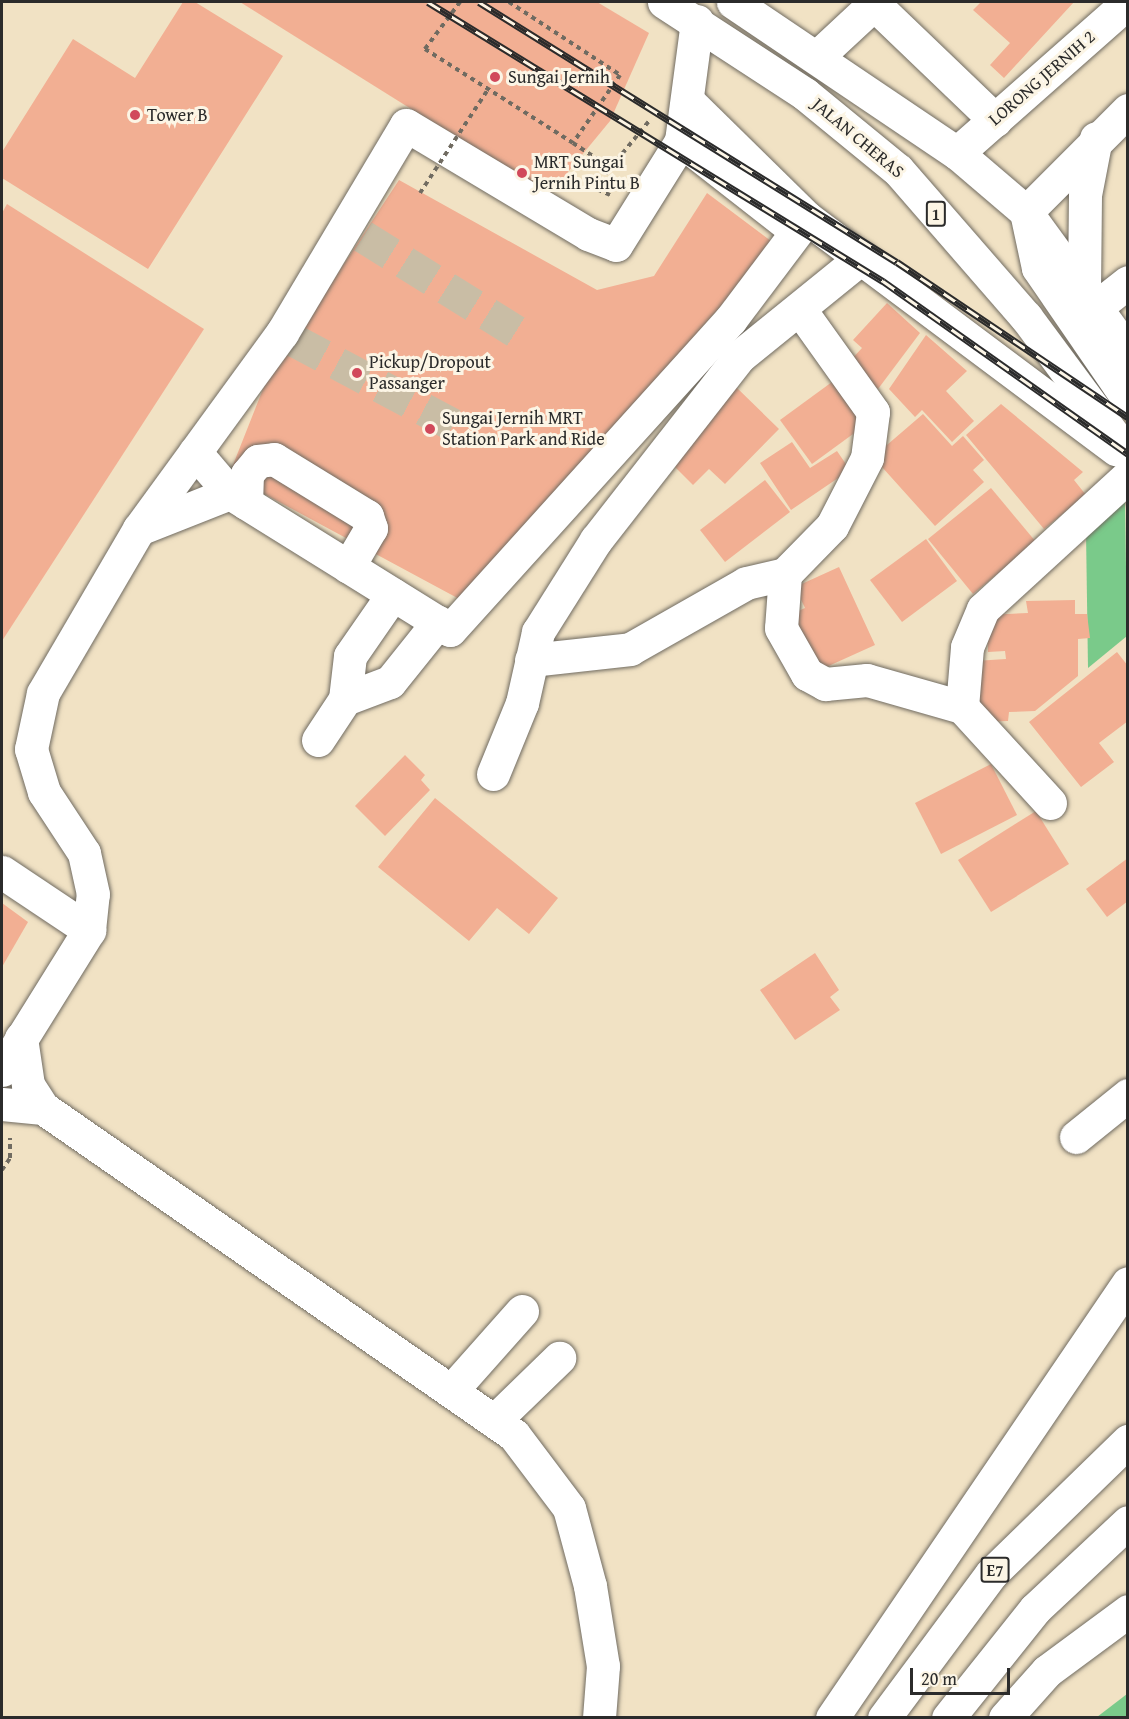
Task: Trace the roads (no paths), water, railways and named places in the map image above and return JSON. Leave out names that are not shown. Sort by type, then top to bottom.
[{"type":"main road","name":"JALAN CHERAS","points":[[664,2],[697,21],[805,94],[898,170],[1026,316],[1128,458]]},
{"type":"main road","name":"LORONG JERNIH 2","points":[[957,153],[1128,2]]},
{"type":"main road","points":[[819,55],[875,3],[995,120]]},
{"type":"main road","points":[[742,4],[819,55],[957,153],[1026,212],[1128,351]]},
{"type":"main road","points":[[2,1070],[89,930],[93,894],[84,854],[44,792],[31,749],[43,693],[139,529],[195,452],[288,336],[354,231],[406,125],[588,234],[616,245],[681,141],[690,94],[697,21]]},
{"type":"main road","points":[[690,94],[802,225]]},
{"type":"main road","points":[[1026,212],[1096,138],[1128,110]]},
{"type":"main road","points":[[1089,299],[1085,195],[1096,138]]},
{"type":"main road","points":[[681,141],[802,225],[861,258],[1128,458]]},
{"type":"main road","points":[[1026,212],[1038,268],[1128,399]]},
{"type":"main road","points":[[195,452],[238,498],[450,630],[730,319],[802,225]]},
{"type":"main road","points":[[493,774],[522,703],[538,632],[596,540],[740,356],[781,320],[801,311],[861,258]]},
{"type":"main road","points":[[1089,299],[1128,282]]},
{"type":"main road","points":[[531,660],[630,649],[746,583],[785,574],[832,526],[867,458],[873,412],[801,311]]},
{"type":"main road","points":[[238,498],[247,474],[258,462],[274,459],[367,516],[372,528],[348,567]]},
{"type":"main road","points":[[962,707],[967,646],[983,609],[1128,476]]},
{"type":"main road","points":[[139,529],[238,498]]},
{"type":"main road","points":[[785,574],[781,628],[807,674],[825,684],[867,680],[912,688],[962,707],[1050,803]]},
{"type":"main road","points":[[318,740],[345,699],[350,656],[393,594]]},
{"type":"main road","points":[[345,699],[390,682],[438,622]]},
{"type":"main road","points":[[2,872],[89,930]]},
{"type":"main road","points":[[21,1038],[28,1085],[43,1108],[514,1435],[568,1508],[590,1586],[603,1666],[599,1718]]},
{"type":"main road","points":[[1077,1137],[1128,1095]]},
{"type":"main road","points":[[4,1119],[43,1108]]},
{"type":"main road","points":[[832,1718],[1128,1283]]},
{"type":"main road","points":[[451,1391],[522,1311]]},
{"type":"main road","points":[[494,1421],[559,1358]]},
{"type":"main road","name":"E7","points":[[884,1718],[991,1574],[1128,1441]]},
{"type":"main road","points":[[948,1718],[1035,1609],[1128,1522]]},
{"type":"main road","points":[[1005,1718],[1047,1671],[1128,1611]]},
{"type":"tunnel","points":[[363,236],[519,333]]},
{"type":"tunnel","points":[[294,340],[454,425]]},
{"type":"railway","points":[[428,2],[883,281],[1128,454]]},
{"type":"railway","points":[[479,2],[897,262],[1128,417]]},
{"type":"place","name":"Sungai Jernih","points":[[495,77]]},
{"type":"place","name":"Tower B","points":[[135,115]]},
{"type":"place","name":"MRT Sungai Jernih Pintu B","points":[[522,173]]},
{"type":"place","name":"Pickup/Dropout Passanger","points":[[357,373]]},
{"type":"place","name":"Sungai Jernih MRT Station Park and Ride","points":[[430,429]]}]
